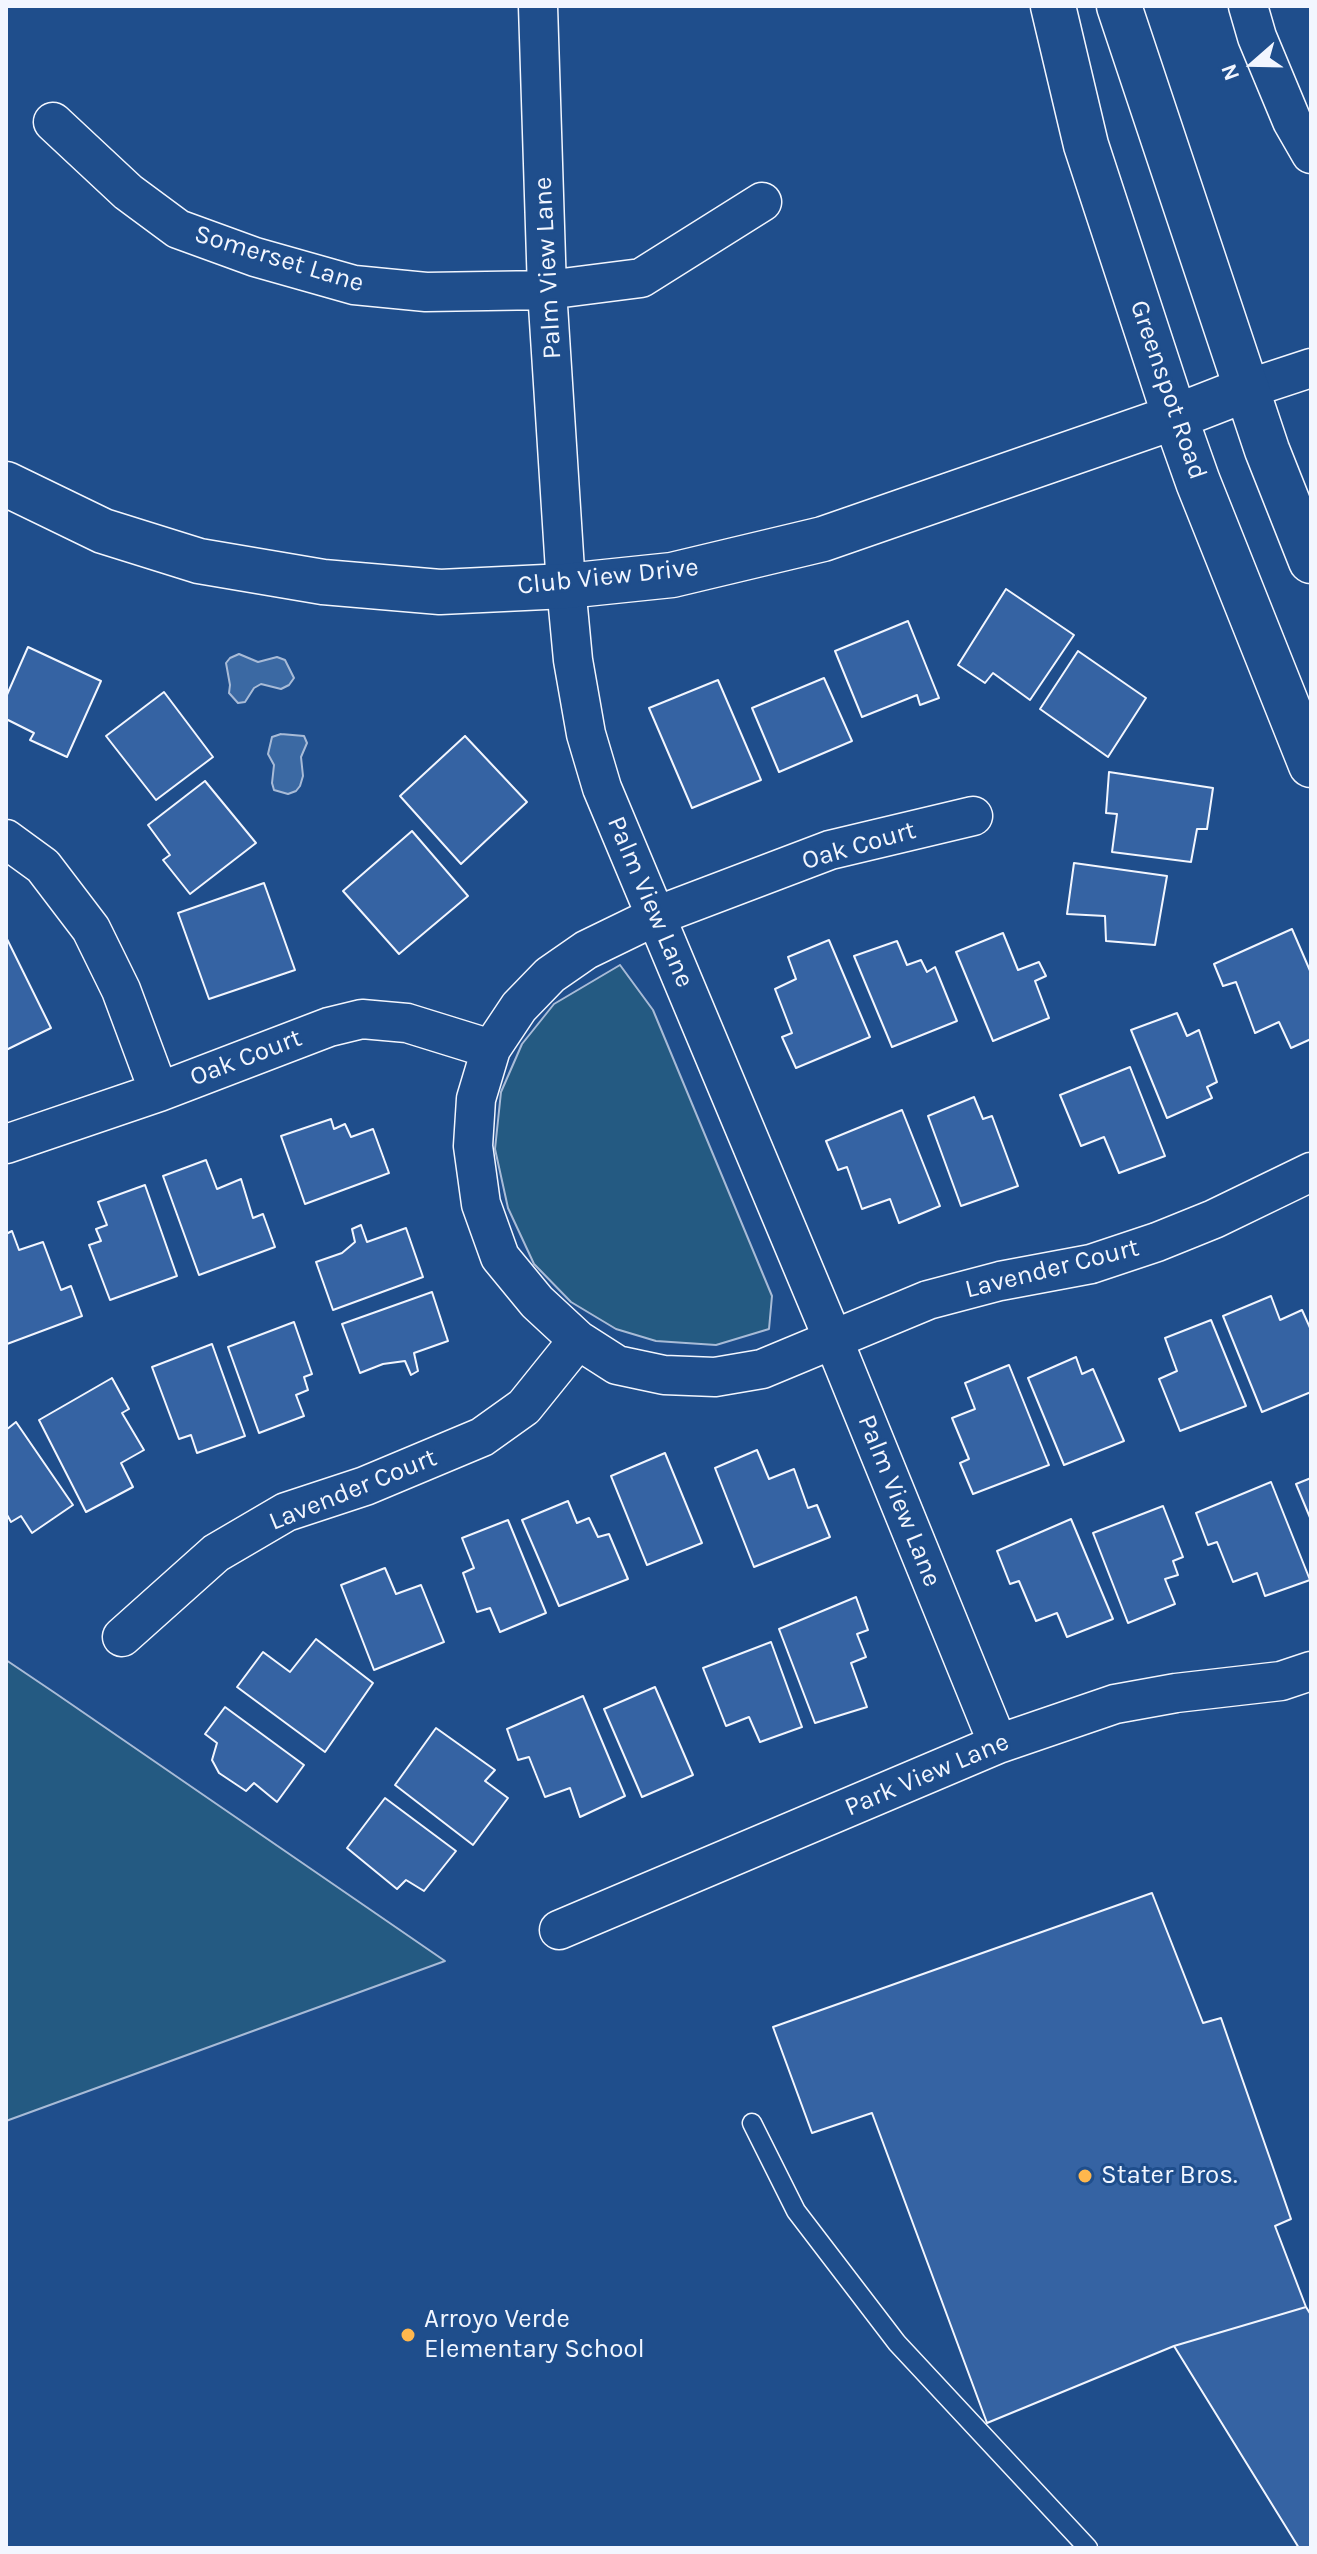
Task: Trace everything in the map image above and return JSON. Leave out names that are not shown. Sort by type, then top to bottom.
[{"type":"main road","name":"Greenspot Road","points":[[1053,6],[1086,145],[1175,417],[1311,765]]},
{"type":"main road","points":[[1119,6],[1267,450],[1311,561]]},
{"type":"main road","name":"Club View Drive","points":[[6,484],[103,531],[199,561],[323,582],[440,592],[566,586],[672,575],[823,539],[1247,389]]},
{"type":"street","name":"Palm View Lane","points":[[538,6],[547,290],[566,586],[573,660],[586,734],[602,788],[833,1339],[998,1744]]},
{"type":"street","points":[[1248,6],[1280,93],[1311,154]]},
{"type":"street","name":"Somerset Lane","points":[[53,122],[128,192],[178,229],[255,257],[354,285],[426,292],[547,290],[641,278],[762,202]]},
{"type":"street","points":[[1247,389],[1311,368]]},
{"type":"street","name":"Oak Court","points":[[578,1340],[537,1302],[500,1257],[481,1204],[473,1146],[476,1099],[491,1049],[519,1007],[550,975],[586,950],[656,916],[830,850],[973,816]]},
{"type":"street","points":[[6,839],[43,866],[91,929],[121,990],[159,1092]]},
{"type":"street","name":"Oak Court","points":[[6,1144],[159,1092],[329,1027],[362,1019],[407,1023],[491,1049]]},
{"type":"street","name":"Lavender Court","points":[[122,1637],[216,1553],[286,1512],[365,1486],[482,1437],[524,1407],[578,1340],[617,1365],[664,1375],[715,1377],[762,1369],[928,1300],[1000,1281],[1091,1264],[1157,1242],[1214,1219],[1311,1172]]},
{"type":"street","name":"Park View Lane","points":[[559,1930],[998,1744],[1115,1704],[1176,1693],[1281,1681],[1311,1671]]},
{"type":"lane","points":[[752,2123],[796,2211],[897,2343],[1088,2548]]},
{"type":"shaded area","points":[[239,654],[258,662],[277,657],[285,660],[294,678],[281,689],[261,684],[254,688],[245,702],[238,703],[229,693],[226,663]]},
{"type":"shaded area","points":[[281,734],[304,736],[307,743],[301,757],[303,776],[300,786],[288,794],[274,790],[274,765],[268,754],[272,737]]},
{"type":"shaded area","points":[[620,965],[653,1010],[772,1296],[769,1329],[716,1345],[656,1341],[616,1329],[571,1302],[534,1264],[508,1208],[495,1149],[501,1092],[522,1044],[554,1004]]},
{"type":"shaded area","points":[[6,1660],[55,1693],[445,1961],[6,2121]]},
{"type":"building","points":[[1006,589],[1074,635],[1030,700],[993,673],[985,683],[958,665]]},
{"type":"building","points":[[908,621],[939,698],[920,705],[917,695],[862,717],[835,651]]},
{"type":"building","points":[[28,647],[101,681],[67,757],[30,740],[34,733],[6,719],[6,697]]},
{"type":"building","points":[[1078,651],[1146,698],[1108,757],[1040,709]]},
{"type":"building","points":[[824,678],[852,741],[779,772],[752,708]]},
{"type":"building","points":[[718,680],[761,780],[692,808],[649,708]]},
{"type":"building","points":[[164,692],[213,757],[156,800],[106,736]]},
{"type":"building","points":[[465,736],[527,802],[461,864],[400,796]]},
{"type":"building","points":[[1109,772],[1213,788],[1207,829],[1197,829],[1191,862],[1112,852],[1117,814],[1106,813]]},
{"type":"building","points":[[205,781],[256,843],[190,894],[163,860],[170,855],[148,825]]},
{"type":"building","points":[[412,831],[468,896],[399,954],[343,891]]},
{"type":"building","points":[[1074,863],[1167,876],[1155,945],[1106,941],[1105,916],[1067,914]]},
{"type":"building","points":[[264,883],[295,970],[209,999],[178,913]]},
{"type":"building","points":[[1292,929],[1311,973],[1311,1039],[1291,1048],[1279,1022],[1255,1033],[1236,982],[1223,986],[1214,964]]},
{"type":"building","points":[[1003,933],[1018,970],[1039,962],[1046,976],[1035,981],[1049,1018],[993,1041],[956,952]]},
{"type":"building","points":[[6,937],[51,1028],[6,1050]]},
{"type":"building","points":[[829,940],[870,1037],[796,1068],[782,1037],[792,1033],[775,989],[796,979],[788,957]]},
{"type":"building","points":[[897,941],[907,965],[921,960],[927,972],[935,967],[957,1021],[892,1047],[854,956]]},
{"type":"building","points":[[1177,1013],[1187,1036],[1199,1030],[1217,1082],[1207,1087],[1212,1098],[1167,1118],[1131,1030]]},
{"type":"building","points":[[1130,1067],[1165,1156],[1119,1173],[1104,1137],[1081,1146],[1060,1095]]},
{"type":"building","points":[[974,1097],[983,1119],[992,1116],[1018,1186],[961,1206],[928,1116]]},
{"type":"building","points":[[902,1110],[940,1206],[899,1223],[890,1199],[862,1209],[847,1167],[838,1170],[826,1141]]},
{"type":"building","points":[[331,1119],[334,1129],[345,1124],[351,1137],[373,1129],[389,1173],[305,1204],[281,1136]]},
{"type":"building","points":[[206,1160],[217,1189],[241,1179],[253,1218],[263,1214],[275,1247],[199,1275],[163,1176]]},
{"type":"building","points":[[145,1185],[177,1276],[110,1300],[89,1245],[101,1241],[96,1229],[107,1225],[98,1202]]},
{"type":"building","points":[[361,1225],[367,1242],[406,1228],[423,1277],[333,1310],[316,1262],[342,1253],[355,1242],[352,1229]]},
{"type":"building","points":[[12,1231],[19,1250],[43,1242],[61,1290],[71,1286],[82,1316],[7,1344],[6,1234]]},
{"type":"building","points":[[432,1292],[448,1341],[414,1353],[418,1371],[411,1375],[405,1361],[383,1364],[360,1373],[342,1324]]},
{"type":"building","points":[[1271,1296],[1280,1320],[1302,1310],[1311,1330],[1311,1392],[1262,1412],[1223,1316]]},
{"type":"building","points":[[1211,1320],[1246,1406],[1180,1431],[1159,1379],[1177,1371],[1165,1338]]},
{"type":"building","points":[[294,1322],[312,1374],[304,1377],[308,1390],[296,1395],[304,1416],[259,1433],[228,1347]]},
{"type":"building","points":[[212,1344],[245,1436],[197,1453],[191,1435],[179,1439],[152,1367]]},
{"type":"building","points":[[1076,1357],[1082,1374],[1093,1369],[1124,1441],[1064,1465],[1028,1378]]},
{"type":"building","points":[[1009,1365],[1049,1465],[973,1494],[960,1463],[969,1459],[952,1418],[975,1409],[965,1383]]},
{"type":"building","points":[[112,1378],[129,1409],[122,1413],[144,1450],[121,1463],[133,1487],[86,1512],[39,1420]]},
{"type":"building","points":[[16,1422],[73,1505],[32,1533],[21,1516],[11,1522],[6,1513],[6,1430]]},
{"type":"building","points":[[757,1450],[769,1479],[794,1469],[808,1508],[817,1505],[830,1537],[754,1567],[715,1468]]},
{"type":"building","points":[[665,1453],[702,1543],[647,1565],[611,1476]]},
{"type":"building","points":[[1311,1478],[1311,1520],[1296,1484]]},
{"type":"building","points":[[1271,1482],[1310,1580],[1265,1596],[1257,1573],[1233,1582],[1217,1542],[1208,1545],[1196,1513]]},
{"type":"building","points":[[568,1501],[577,1523],[589,1518],[598,1537],[609,1534],[628,1579],[559,1606],[522,1520]]},
{"type":"building","points":[[1163,1506],[1183,1557],[1173,1561],[1178,1575],[1165,1579],[1175,1604],[1128,1623],[1093,1533]]},
{"type":"building","points":[[1071,1519],[1113,1619],[1067,1637],[1057,1613],[1036,1621],[1019,1581],[1010,1584],[997,1551]]},
{"type":"building","points":[[508,1520],[546,1613],[500,1632],[490,1608],[477,1612],[463,1573],[474,1568],[462,1538]]},
{"type":"building","points":[[385,1568],[396,1594],[421,1585],[444,1642],[374,1670],[341,1585]]},
{"type":"building","points":[[856,1597],[868,1630],[857,1634],[866,1657],[851,1663],[867,1707],[815,1723],[779,1629]]},
{"type":"building","points":[[316,1639],[373,1683],[325,1752],[237,1687],[263,1652],[290,1672]]},
{"type":"building","points":[[771,1642],[802,1727],[760,1742],[749,1717],[726,1726],[703,1668]]},
{"type":"building","points":[[655,1687],[693,1775],[642,1797],[604,1709]]},
{"type":"building","points":[[583,1696],[625,1796],[580,1817],[570,1788],[545,1797],[529,1757],[518,1760],[507,1729]]},
{"type":"building","points":[[225,1707],[304,1765],[277,1802],[254,1783],[246,1791],[219,1773],[212,1760],[217,1743],[205,1734]]},
{"type":"building","points":[[436,1728],[495,1770],[485,1781],[508,1798],[473,1845],[395,1785]]},
{"type":"building","points":[[385,1798],[456,1851],[424,1891],[406,1880],[397,1889],[347,1848]]},
{"type":"building","name":"Stater Bros.","points":[[1152,1893],[1203,2023],[1221,2018],[1291,2219],[1275,2226],[1306,2307],[1174,2346],[987,2423],[872,2113],[812,2133],[773,2027]]},
{"type":"building","points":[[1306,2307],[1311,2315],[1311,2548],[1299,2548],[1174,2346]]},
{"type":"place","name":"Stater Bros.","points":[[1085,2176]]},
{"type":"place","name":"Arroyo Verde Elementary School","points":[[408,2335]]}]
